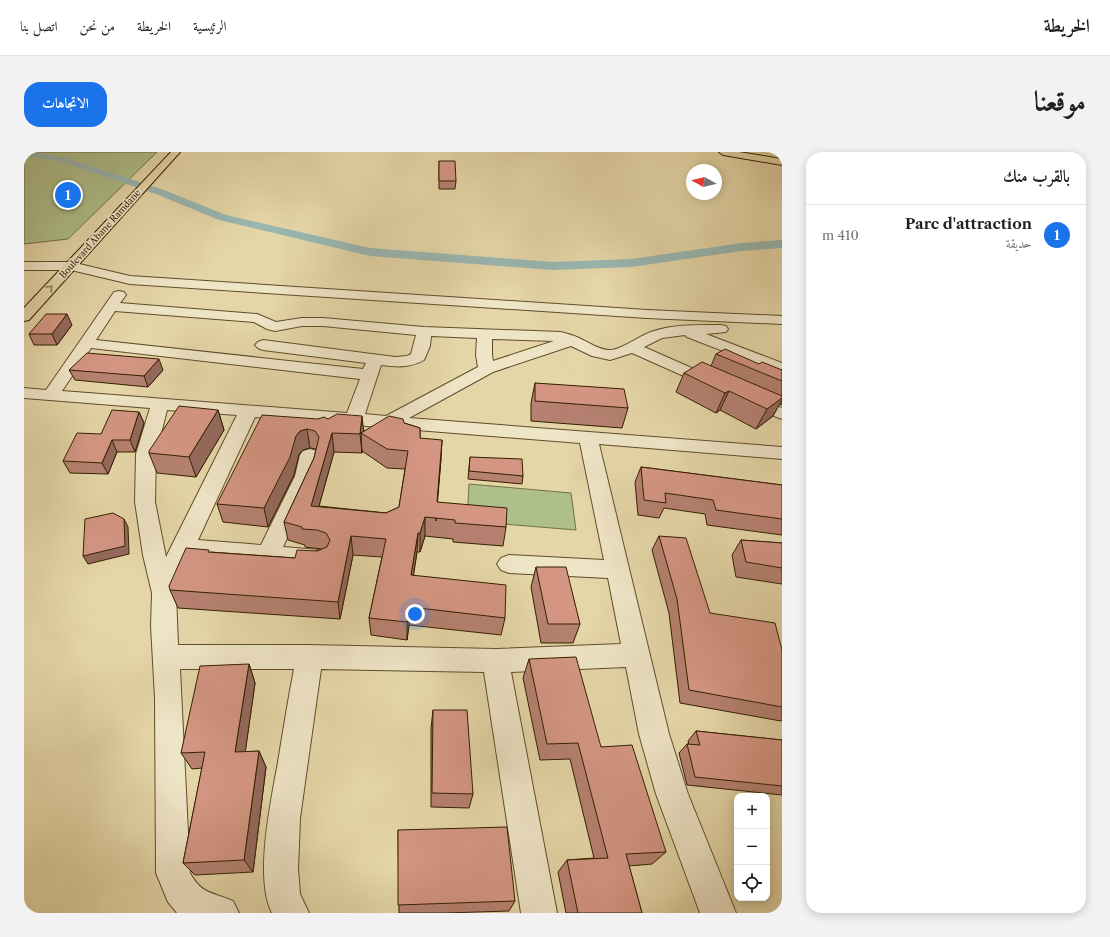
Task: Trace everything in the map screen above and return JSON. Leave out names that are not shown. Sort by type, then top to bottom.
[{"type":"main road","name":"Boulevard Abane Ramdane","points":[[24,317],[71,266],[129,196],[143,175],[165,152]]},
{"type":"main road","name":"Boulevard Abane Ramdane","points":[[24,300],[57,266],[129,196],[154,175],[176,152]]},
{"type":"main road","points":[[723,152],[782,162]]},
{"type":"main road","points":[[746,152],[782,158]]},
{"type":"street","points":[[24,266],[71,266],[130,280],[647,314],[779,319]]},
{"type":"street","points":[[51,395],[130,280]]},
{"type":"street","points":[[112,307],[247,317],[262,320],[272,326],[302,322],[323,322],[424,331],[551,337],[574,340],[607,354],[618,354],[659,334],[761,327],[779,319]]},
{"type":"street","points":[[252,362],[272,326]]},
{"type":"street","points":[[86,344],[252,362],[372,368],[415,359],[418,356],[422,346],[424,331]]},
{"type":"street","points":[[686,331],[782,369]]},
{"type":"street","points":[[486,334],[484,355],[487,369]]},
{"type":"street","points":[[390,421],[487,369],[574,340]]},
{"type":"street","points":[[262,345],[372,368]]},
{"type":"street","points":[[631,347],[782,414]]},
{"type":"street","points":[[354,419],[372,368]]},
{"type":"street","points":[[24,392],[782,453]]},
{"type":"street","points":[[160,403],[148,442],[146,454],[145,502],[154,555],[164,593]]},
{"type":"street","points":[[221,913],[190,907],[177,886],[173,872],[164,593],[169,573],[184,547],[249,410]]},
{"type":"street","points":[[588,437],[654,734],[672,794],[718,913]]},
{"type":"street","points":[[268,554],[305,476],[310,454]]},
{"type":"street","points":[[184,547],[320,559]]},
{"type":"street","points":[[509,564],[618,570]]},
{"type":"street","points":[[167,657],[308,657],[496,661],[637,655]]},
{"type":"street","points":[[291,913],[283,898],[281,869],[284,818],[308,657]]},
{"type":"street","points":[[496,661],[539,913]]},
{"type":"green space","points":[[24,152],[157,152],[68,239],[24,244]]},
{"type":"green space","points":[[469,484],[571,493],[576,530],[467,521]]},
{"type":"building","points":[[439,161],[455,161],[456,181],[439,181]]},
{"type":"building","points":[[46,314],[67,314],[52,334],[29,334]]},
{"type":"building","points":[[725,349],[759,364],[762,362],[782,370],[782,381],[716,354]]},
{"type":"building","points":[[87,353],[159,359],[144,376],[69,370]]},
{"type":"building","points":[[702,362],[782,396],[782,398],[767,409],[729,391],[725,393],[684,373]]},
{"type":"building","points":[[535,383],[624,389],[628,408],[535,401]]},
{"type":"building","points":[[179,406],[218,410],[189,457],[149,453],[149,451]]},
{"type":"building","points":[[112,410],[139,412],[130,440],[112,440],[102,463],[63,461],[77,433],[101,434]]},
{"type":"building","points":[[337,414],[362,416],[360,434],[332,433],[311,506],[386,513],[399,507],[408,451],[387,449],[361,433],[389,416],[403,419],[404,423],[420,428],[420,438],[442,440],[437,502],[507,508],[506,527],[455,523],[455,520],[425,517],[420,533],[418,533],[411,575],[506,585],[505,618],[410,607],[407,622],[369,618],[386,539],[351,536],[338,602],[170,590],[169,586],[186,548],[209,550],[208,552],[295,558],[297,550],[317,551],[327,547],[330,540],[326,533],[317,530],[302,529],[302,527],[284,522],[314,458],[319,437],[315,431],[307,429],[300,431],[296,436],[290,457],[264,508],[217,504],[262,415],[318,419],[324,417],[328,419]]},
{"type":"building","points":[[470,457],[522,459],[523,476],[469,471]]},
{"type":"building","points":[[641,467],[782,485],[782,519],[716,510],[713,500],[665,493],[666,503],[644,500]]},
{"type":"building","points":[[113,513],[124,519],[125,546],[83,556],[85,519]]},
{"type":"building","points":[[659,536],[686,538],[710,613],[775,623],[782,650],[782,707],[689,690],[677,599]]},
{"type":"building","points":[[741,540],[782,543],[782,568],[746,562]]},
{"type":"building","points":[[536,567],[566,567],[580,624],[548,624]]},
{"type":"building","points":[[576,657],[601,747],[632,745],[666,852],[626,854],[642,913],[578,913],[567,860],[608,858],[578,743],[547,744],[529,659]]},
{"type":"building","points":[[249,664],[235,752],[259,751],[244,860],[183,863],[205,752],[181,753],[200,666]]},
{"type":"building","points":[[433,710],[467,710],[473,794],[432,793]]},
{"type":"building","points":[[696,731],[782,740],[782,786],[695,777],[687,744],[700,745]]},
{"type":"building","points":[[507,827],[515,901],[398,905],[398,830]]},
{"type":"waterway","points":[[24,153],[60,159],[160,192],[223,218],[370,252],[553,266],[631,263],[742,247],[782,244]]},
{"type":"place","name":"Parc d'attraction","points":[[68,195]]}]
